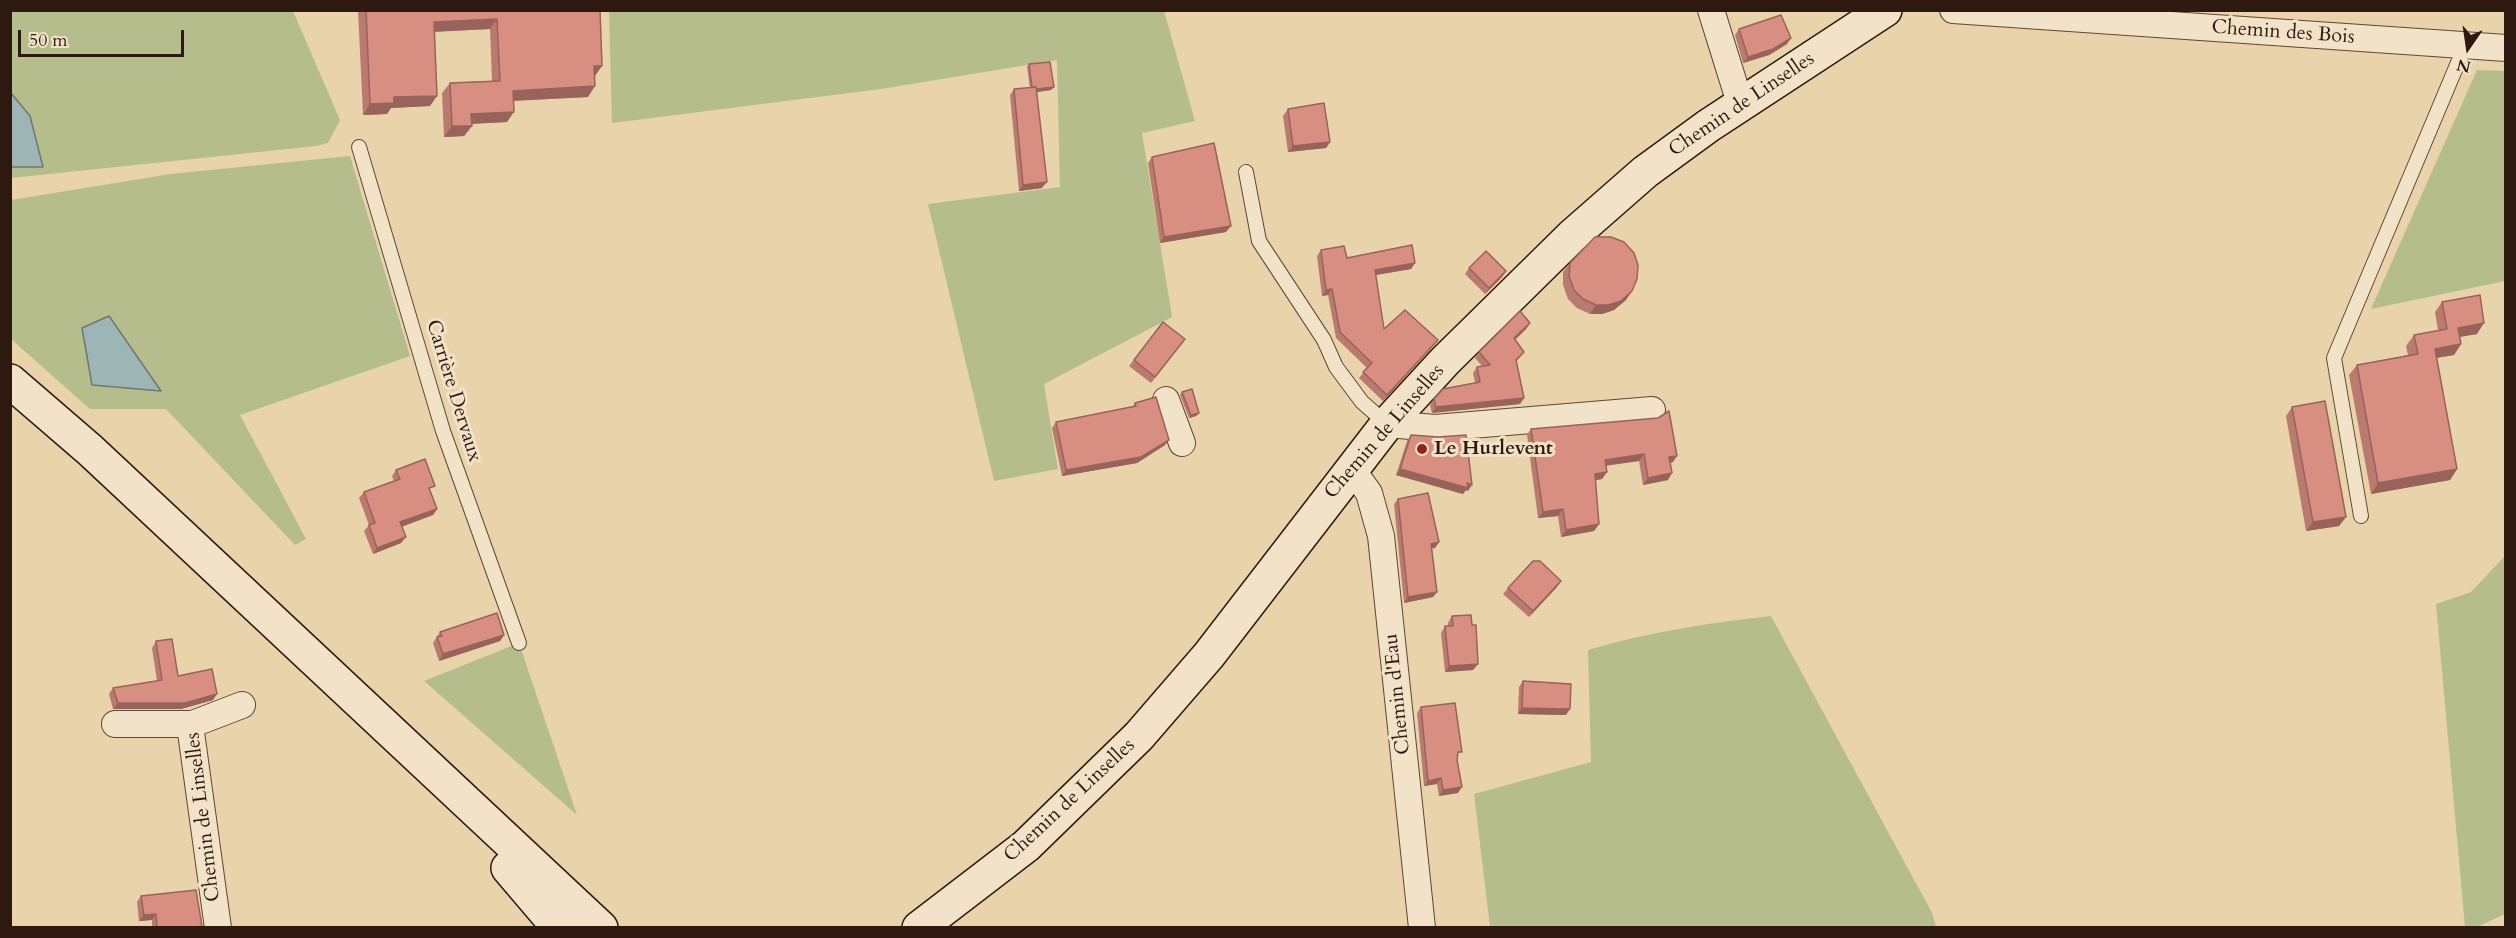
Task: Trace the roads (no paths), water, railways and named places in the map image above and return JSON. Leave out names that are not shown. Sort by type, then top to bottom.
[{"type":"street","points":[[1711,10],[1740,103]]},
{"type":"street","name":"Chemin de Linselles","points":[[905,927],[929,919],[1026,846],[1139,736],[1209,654],[1387,424],[1445,361],[1595,215],[1645,172],[1740,103],[1885,10]]},
{"type":"street","name":"Chemin des Bois","points":[[1953,10],[2505,48]]},
{"type":"street","points":[[10,381],[90,450],[397,740],[601,927]]},
{"type":"street","points":[[1166,400],[1182,443]]},
{"type":"street","points":[[1387,424],[1435,428],[1652,410]]},
{"type":"street","name":"Chemin d'Eau","points":[[1351,468],[1369,493],[1381,536],[1422,927]]},
{"type":"street","name":"Chemin de Linselles","points":[[218,927],[191,724],[242,705]]},
{"type":"street","points":[[115,724],[191,724]]},
{"type":"street","points":[[397,740],[559,927]]},
{"type":"lane","points":[[2361,516],[2334,358],[2465,45]]},
{"type":"lane","name":"Carrière Dervaux","points":[[359,147],[443,431],[519,643]]},
{"type":"lane","points":[[1246,172],[1259,240],[1324,340],[1336,367],[1362,402],[1387,424]]},
{"type":"water","points":[[11,93],[30,116],[43,167],[11,167]]},
{"type":"water","points":[[109,316],[161,391],[92,385],[82,328]]},
{"type":"place","name":"Le Hurlevent","points":[[1422,449]]}]
